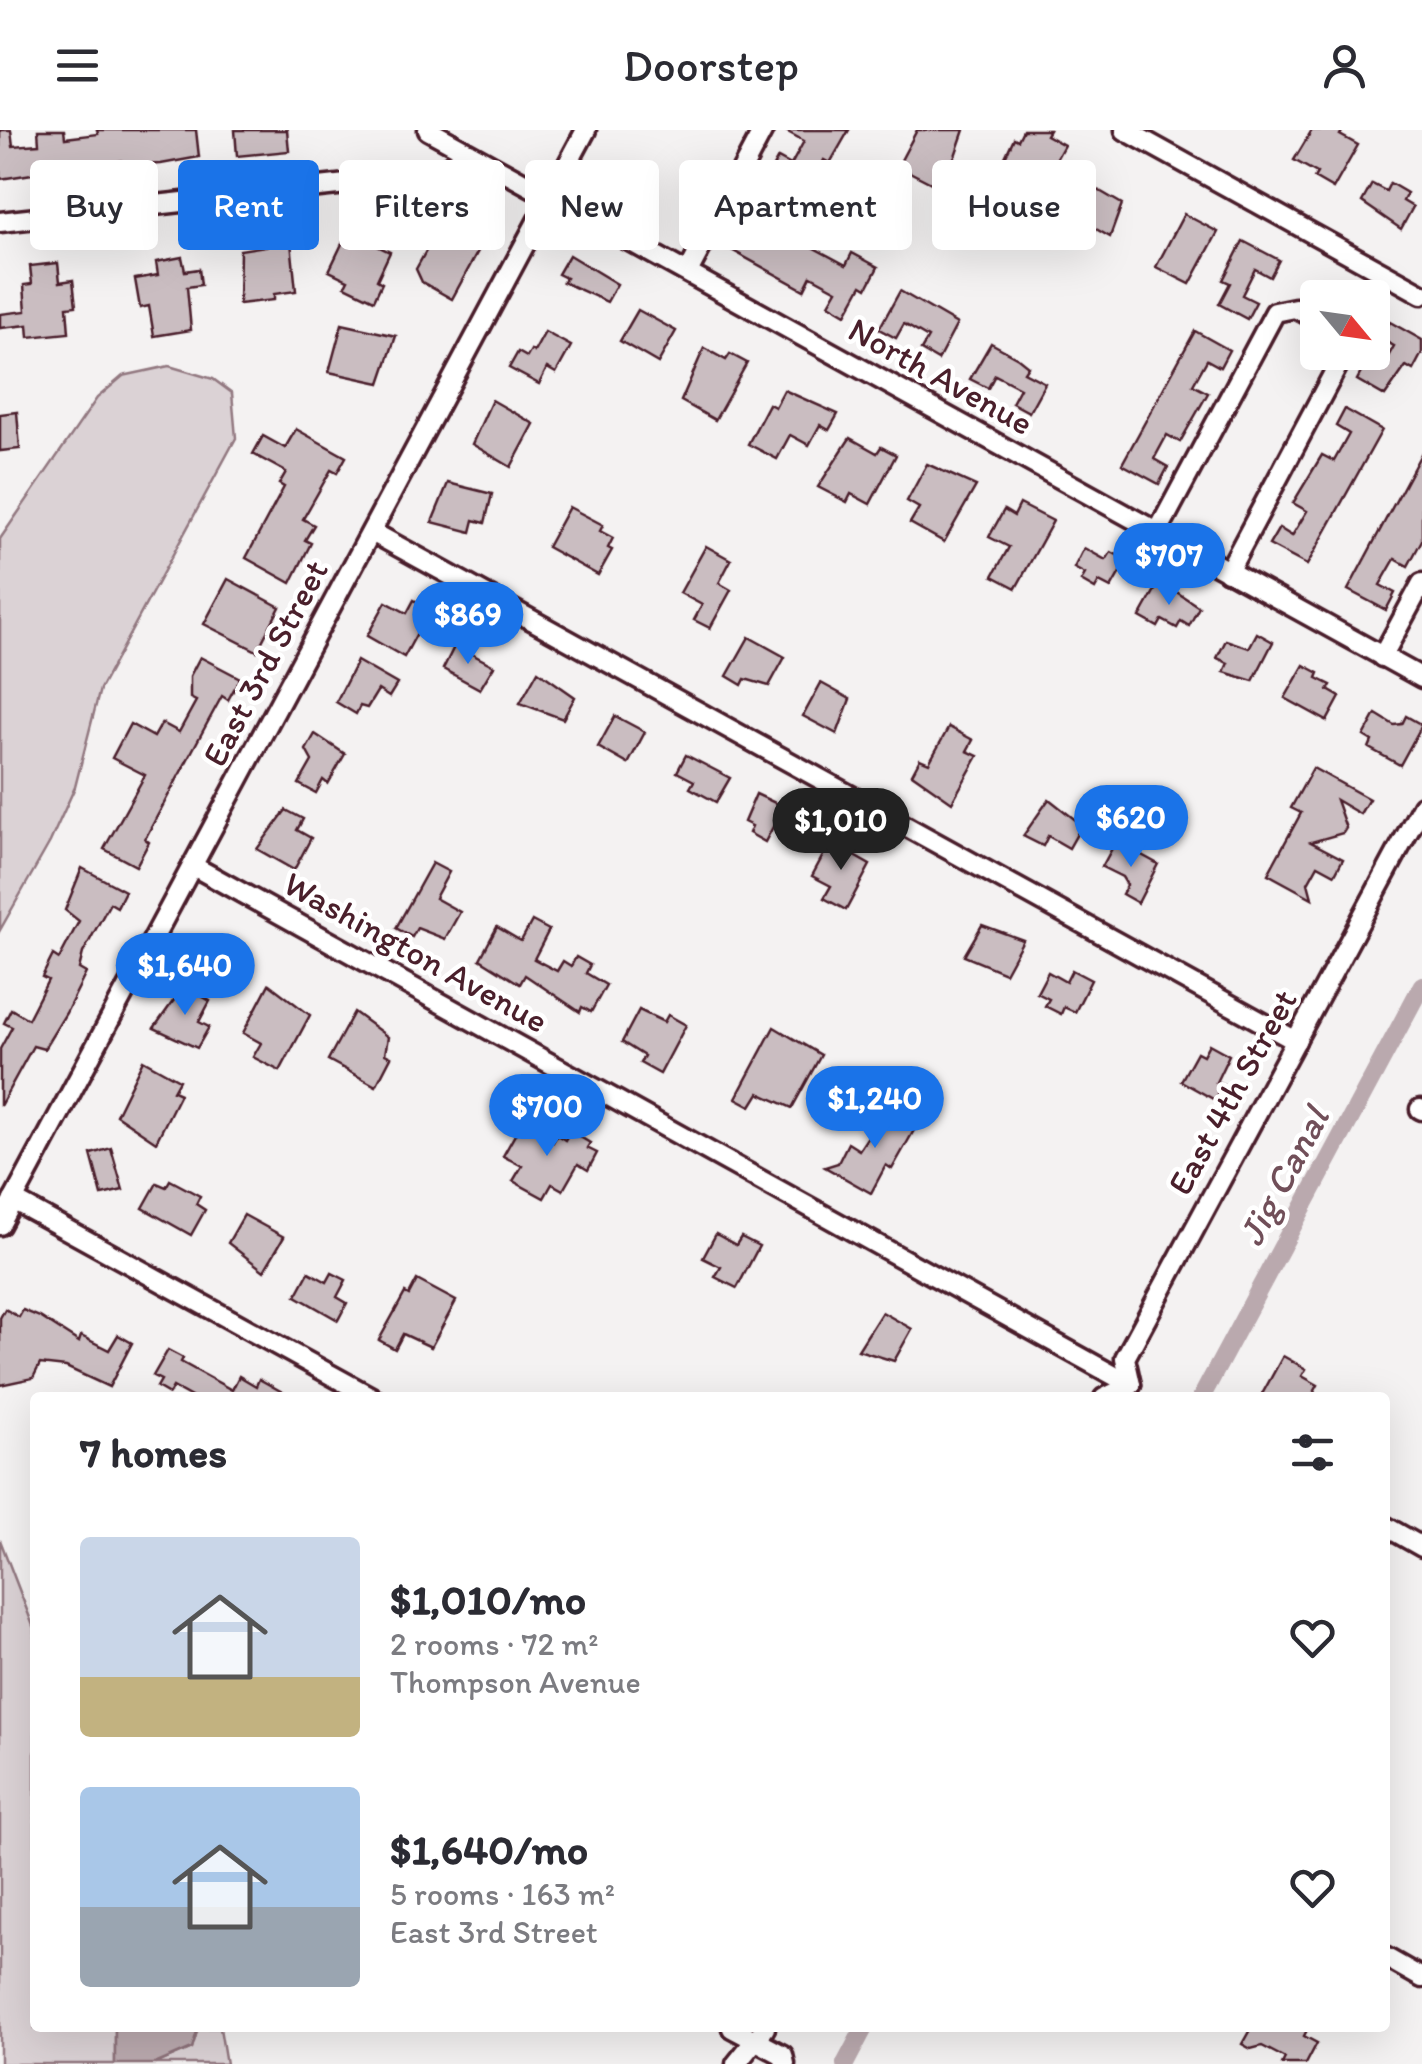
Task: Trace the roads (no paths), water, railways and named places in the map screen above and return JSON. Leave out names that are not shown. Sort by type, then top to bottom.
[{"type":"street","name":"North Avenue","points":[[428,130],[451,136],[468,153],[525,183]]},
{"type":"street","name":"East 3rd Street","points":[[570,160],[586,130]]},
{"type":"street","points":[[688,272],[764,130]]},
{"type":"street","points":[[1124,130],[1422,294]]},
{"type":"street","points":[[0,222],[438,174],[468,153]]},
{"type":"street","name":"East 3rd Street","points":[[0,1225],[525,245]]},
{"type":"street","name":"North Avenue","points":[[648,250],[1422,678]]},
{"type":"street","points":[[1157,533],[1275,312],[1300,311]]},
{"type":"street","points":[[1228,572],[1336,370]]},
{"type":"street","points":[[372,532],[1296,1041]]},
{"type":"street","points":[[1382,656],[1422,583]]},
{"type":"street","name":"East 4th Street","points":[[1131,1384],[1125,1358],[1422,806]]},
{"type":"street","name":"Washington Avenue","points":[[195,866],[1131,1384]]},
{"type":"street","points":[[14,1200],[362,1392]]},
{"type":"street","points":[[1116,1392],[1131,1384]]},
{"type":"street","points":[[1390,1529],[1422,1547]]},
{"type":"street","points":[[1390,1960],[1422,1978]]},
{"type":"street","points":[[736,2064],[762,2034],[784,2059]]},
{"type":"waterway","name":"Jig Canal","points":[[1204,1392],[1422,985]]},
{"type":"waterway","name":"Jig Canal","points":[[845,2064],[862,2032]]}]
